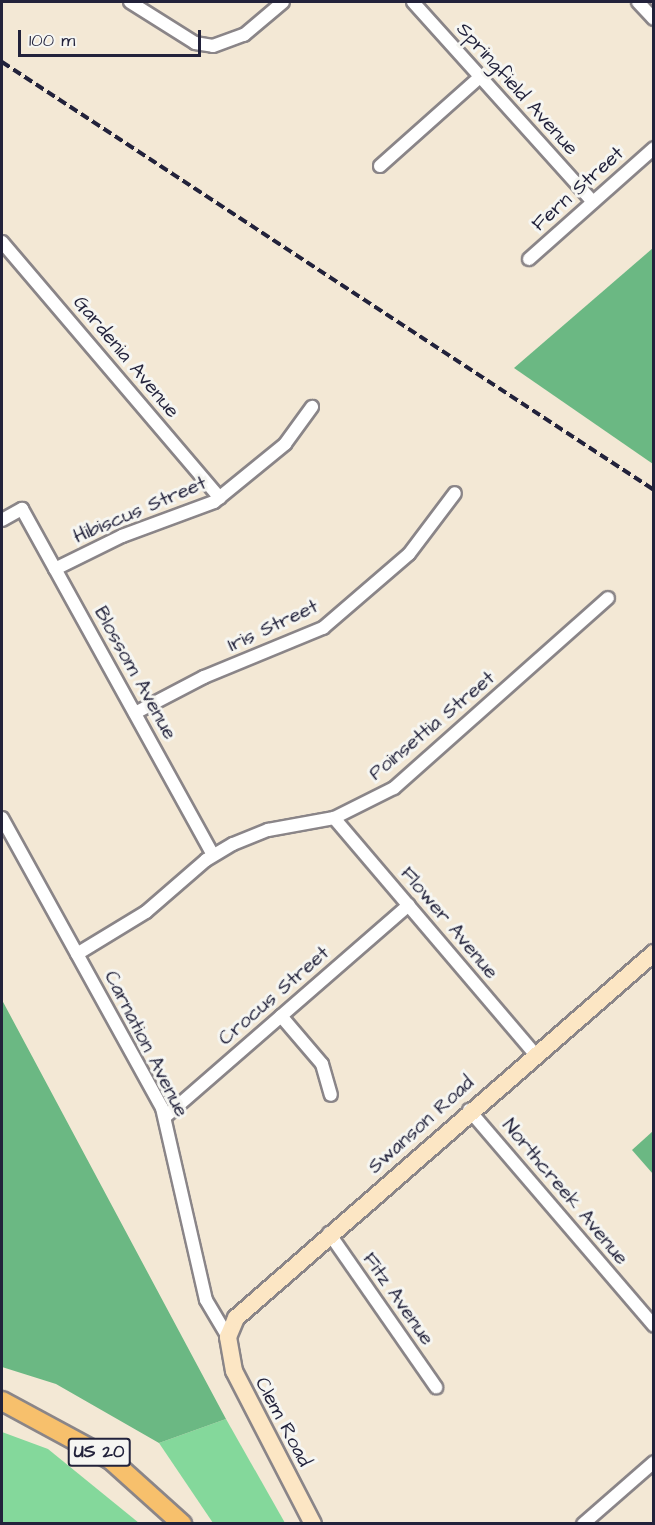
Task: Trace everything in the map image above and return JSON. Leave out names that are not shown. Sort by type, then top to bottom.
[{"type":"main road","name":"US 20","points":[[2,1401],[46,1420],[111,1460],[182,1524]]},
{"type":"street","points":[[130,2],[195,43],[213,46],[244,35],[283,2]]},
{"type":"street","name":"Springfield Avenue","points":[[413,2],[593,202]]},
{"type":"street","points":[[638,2],[654,19]]},
{"type":"street","points":[[380,166],[480,77]]},
{"type":"street","name":"Fern Street","points":[[529,258],[654,148]]},
{"type":"street","name":"Gardenia Avenue","points":[[2,242],[220,498]]},
{"type":"street","name":"Hibiscus Street","points":[[55,569],[220,498],[285,444],[312,407]]},
{"type":"street","name":"Iris Street","points":[[135,713],[204,677],[322,628],[409,554],[455,494]]},
{"type":"street","name":"Blossom Avenue","points":[[2,520],[22,509],[213,855]]},
{"type":"street","name":"Poinsettia Street","points":[[77,954],[146,912],[213,855],[268,830],[334,818],[402,781],[608,598]]},
{"type":"street","name":"Carnation Avenue","points":[[2,818],[165,1117],[206,1300],[228,1337]]},
{"type":"street","name":"Flower Avenue","points":[[334,818],[534,1053]]},
{"type":"street","name":"Crocus Street","points":[[165,1117],[409,905]]},
{"type":"street","name":"Swanson Road","points":[[228,1337],[248,1302],[534,1053],[654,953]]},
{"type":"street","points":[[281,1016],[322,1064],[331,1095]]},
{"type":"street","name":"Northcreek Avenue","points":[[469,1110],[654,1326]]},
{"type":"street","name":"Fitz Avenue","points":[[329,1233],[436,1388]]},
{"type":"street","name":"Clem Road","points":[[228,1337],[238,1382],[313,1524]]},
{"type":"street","points":[[583,1524],[654,1462]]},
{"type":"green space","points":[[653,248],[653,464],[514,368]]},
{"type":"green space","points":[[2,1000],[226,1419],[159,1443],[56,1384],[2,1367]]},
{"type":"green space","points":[[653,1131],[653,1174],[632,1150]]},
{"type":"green space","points":[[226,1419],[285,1523],[213,1523],[159,1443]]},
{"type":"green space","points":[[2,1432],[48,1449],[139,1523],[2,1523]]},
{"type":"railway","points":[[2,62],[654,490]]}]
